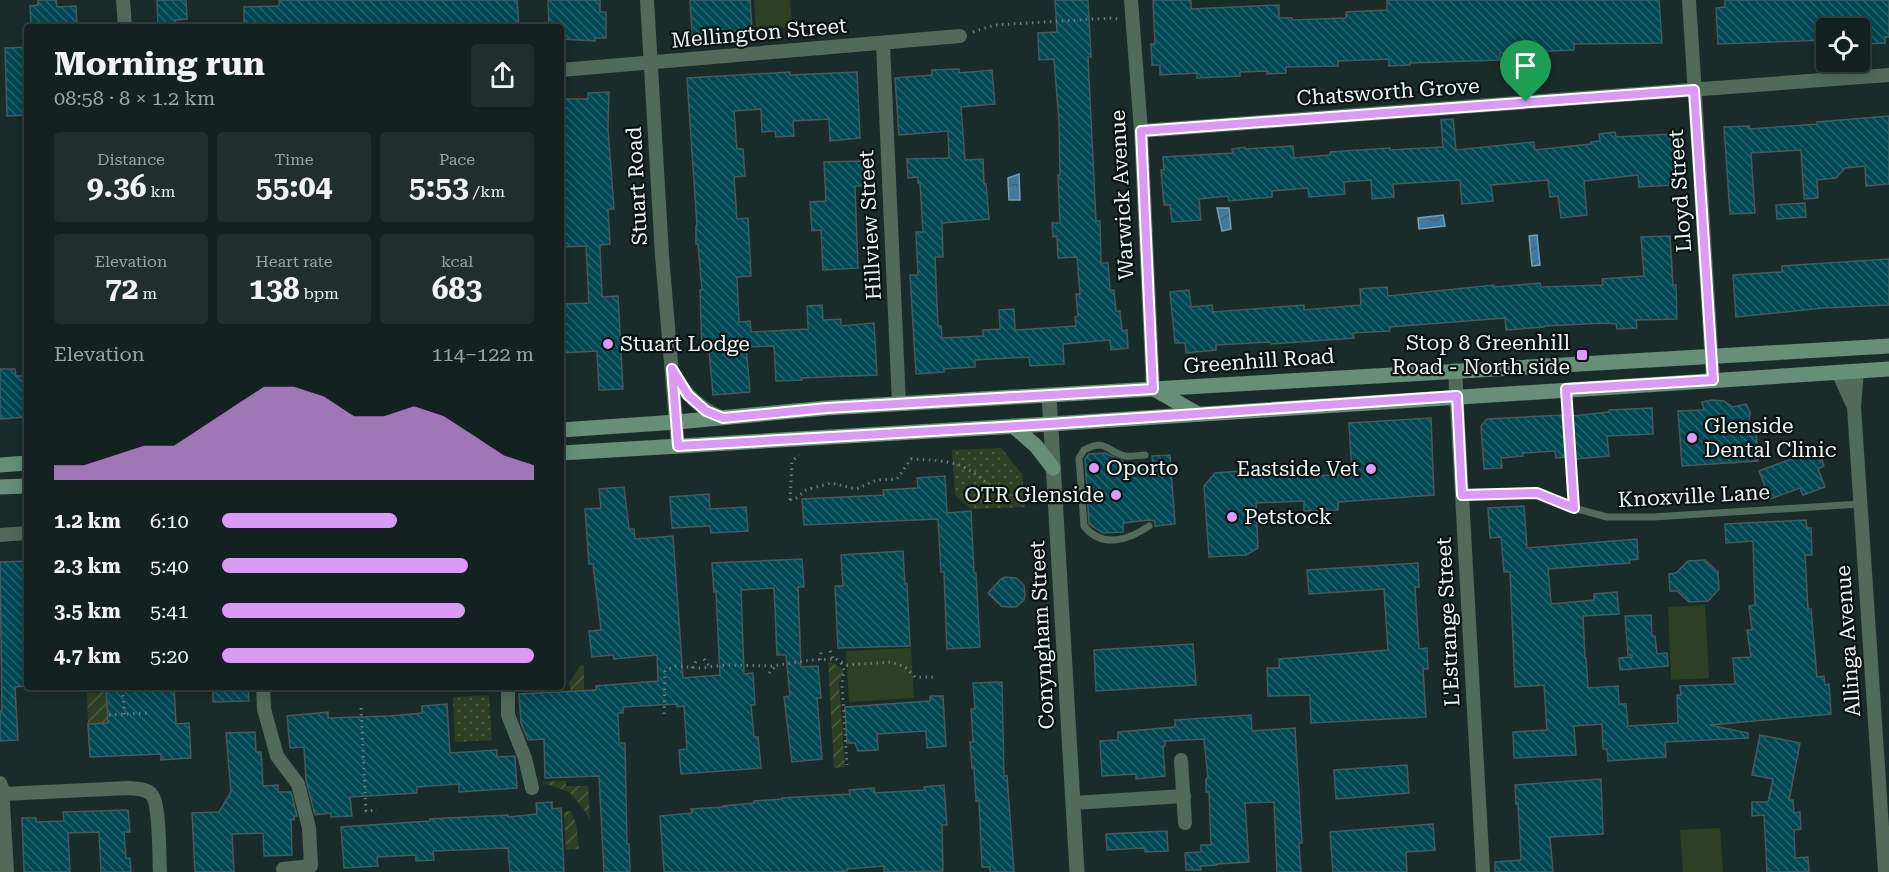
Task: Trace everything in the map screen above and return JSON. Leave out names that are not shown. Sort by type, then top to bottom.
[{"type":"main road","name":"Greenhill Road","points":[[564,430],[676,423],[827,408],[1889,346]]},
{"type":"main road","points":[[1855,348],[1857,371]]},
{"type":"main road","points":[[1836,350],[1838,372]]},
{"type":"main road","points":[[564,453],[1050,424],[1889,369]]},
{"type":"main road","points":[[1153,389],[1198,414]]},
{"type":"main road","points":[[1013,426],[1036,446],[1053,468]]},
{"type":"main road","points":[[0,465],[24,463]]},
{"type":"main road","points":[[0,487],[24,486]]},
{"type":"street","points":[[123,0],[125,24]]},
{"type":"street","name":"Stuart Road","points":[[647,0],[662,255],[678,446]]},
{"type":"street","name":"Warwick Avenue","points":[[1131,0],[1141,131],[1153,389]]},
{"type":"street","name":"Lloyd Street","points":[[1689,0],[1713,380]]},
{"type":"street","name":"Mellington Street","points":[[564,70],[960,36]]},
{"type":"street","name":"Hillview Street","points":[[883,44],[900,404]]},
{"type":"street","name":"Chatsworth Grove","points":[[1141,131],[1889,75]]},
{"type":"street","name":"Stuart Road","points":[[672,369],[688,395],[706,411],[723,418]]},
{"type":"street","name":"L'Estrange Street","points":[[1455,370],[1483,872]]},
{"type":"street","name":"Allinga Avenue","points":[[1857,371],[1854,407],[1860,504],[1883,765],[1884,872]]},
{"type":"street","name":"Allinga Avenue","points":[[1838,372],[1854,407]]},
{"type":"street","name":"Conyngham Street","points":[[1049,395],[1077,872]]},
{"type":"street","points":[[0,535],[24,533]]},
{"type":"street","points":[[263,690],[264,709],[277,756],[298,784],[309,828],[311,866],[283,868]]},
{"type":"street","points":[[508,690],[508,715],[525,758],[532,788]]},
{"type":"street","points":[[1181,760],[1185,823]]},
{"type":"street","points":[[7,872],[1,789],[129,788],[144,790],[152,795],[156,806],[160,872]]},
{"type":"street","points":[[1073,803],[1184,795]]},
{"type":"lane","points":[[1566,389],[1574,508]]},
{"type":"lane","points":[[1145,455],[1126,456],[1107,446],[1100,445],[1084,450],[1079,458],[1084,526],[1095,538],[1124,539],[1149,526]]},
{"type":"lane","name":"Knoxville Lane","points":[[1462,495],[1537,493],[1574,508],[1607,517],[1653,517],[1860,504]]},
{"type":"path","points":[[960,36],[995,25],[1112,18],[1132,24]]},
{"type":"path","points":[[800,454],[792,461],[790,501],[806,490],[831,483],[856,489],[878,480],[897,479],[911,459],[960,466],[991,484],[1002,495]]},
{"type":"path","points":[[820,660],[822,651]]},
{"type":"path","points":[[830,651],[832,659]]},
{"type":"path","points":[[704,659],[710,667]]},
{"type":"path","points":[[664,714],[665,671],[675,666],[692,668],[727,665],[777,666],[832,659],[847,665],[891,662],[905,667],[915,677],[936,677]]},
{"type":"path","points":[[692,668],[697,660]]},
{"type":"path","points":[[840,661],[844,670],[842,684],[847,765]]},
{"type":"path","points":[[769,673],[777,666]]},
{"type":"path","points":[[123,695],[124,715]]},
{"type":"path","points":[[361,708],[366,811],[377,810]]},
{"type":"path","points":[[109,715],[147,713]]},
{"type":"green space","points":[[754,0],[790,0],[792,27],[756,30]]},
{"type":"green space","points":[[1001,448],[1022,474],[1025,507],[971,509],[955,495],[952,450]]},
{"type":"green space","points":[[1705,605],[1709,678],[1671,680],[1668,607]]},
{"type":"green space","points":[[911,648],[914,698],[849,702],[846,651]]},
{"type":"green space","points":[[828,662],[841,668],[843,673],[839,684],[845,767],[834,768]]},
{"type":"green space","points":[[584,665],[584,690],[571,691],[569,683],[580,666]]},
{"type":"green space","points":[[107,692],[108,723],[88,724],[87,693]]},
{"type":"green space","points":[[489,695],[492,740],[455,742],[453,697]]},
{"type":"green space","points":[[566,781],[566,786],[588,786],[590,820],[569,792],[540,782]]},
{"type":"green space","points":[[571,811],[576,824],[579,849],[566,850],[564,812]]},
{"type":"green space","points":[[1720,828],[1723,872],[1683,872],[1680,830]]},
{"type":"water","points":[[1019,174],[1020,200],[1009,200],[1008,178]]},
{"type":"water","points":[[1217,208],[1229,208],[1231,229],[1222,231]]},
{"type":"water","points":[[1443,215],[1445,226],[1419,229],[1418,218]]},
{"type":"water","points":[[1537,235],[1540,265],[1532,266],[1529,236]]},
{"type":"building","points":[[38,0],[56,0],[57,7],[76,6],[77,24],[31,24],[30,6],[38,5]]},
{"type":"building","points":[[157,0],[186,0],[187,19],[175,20],[176,24],[158,24]]},
{"type":"building","points":[[279,0],[517,0],[519,24],[244,24],[244,7],[279,6]]},
{"type":"building","points":[[548,0],[600,0],[600,12],[606,12],[606,38],[595,38],[595,41],[564,39],[564,24],[549,24]]},
{"type":"building","points":[[690,0],[750,0],[752,30],[692,34]]},
{"type":"building","points":[[1055,0],[1088,0],[1091,57],[1088,57],[1096,221],[1100,221],[1101,263],[1108,263],[1110,290],[1114,290],[1116,311],[1120,311],[1122,331],[1127,330],[1128,348],[1111,350],[1110,340],[1063,344],[1064,364],[1030,366],[1029,357],[975,360],[975,367],[916,374],[910,275],[918,275],[916,232],[923,232],[920,183],[918,183],[918,177],[908,178],[907,159],[949,158],[948,131],[899,135],[895,78],[932,75],[932,70],[959,69],[959,73],[992,70],[995,104],[961,107],[965,160],[983,159],[989,219],[942,223],[943,257],[935,257],[938,326],[941,326],[942,338],[983,336],[983,330],[1000,329],[999,310],[1014,309],[1015,330],[1076,326],[1075,317],[1078,316],[1076,294],[1080,294],[1077,257],[1058,258],[1057,236],[1053,237],[1052,223],[1060,223],[1059,121],[1054,59],[1039,60],[1038,33],[1057,32]]},
{"type":"building","points":[[1153,0],[1191,0],[1191,9],[1279,5],[1279,18],[1292,18],[1292,20],[1346,18],[1346,12],[1387,10],[1387,0],[1659,0],[1662,43],[1574,44],[1574,50],[1500,53],[1500,60],[1410,63],[1410,65],[1389,66],[1389,59],[1338,61],[1338,66],[1286,67],[1286,73],[1240,72],[1240,76],[1197,78],[1197,73],[1160,75],[1160,65],[1152,65],[1151,44],[1155,44]]},
{"type":"building","points":[[1725,0],[1889,0],[1889,37],[1885,37],[1885,43],[1870,44],[1870,18],[1816,18],[1816,40],[1718,44],[1716,8],[1725,7]]},
{"type":"building","points":[[24,47],[24,115],[7,116],[5,48]]},
{"type":"building","points":[[790,72],[790,75],[857,72],[860,138],[830,141],[829,119],[793,121],[794,136],[776,137],[775,131],[762,132],[761,109],[734,111],[737,149],[743,149],[745,176],[734,177],[737,219],[748,218],[751,276],[737,277],[739,322],[750,321],[751,332],[808,329],[807,306],[822,305],[823,320],[841,319],[841,326],[874,323],[877,375],[776,381],[774,346],[746,347],[750,392],[713,395],[709,350],[702,350],[700,290],[702,290],[698,244],[696,244],[697,226],[687,78]]},
{"type":"building","points":[[609,92],[608,129],[614,209],[608,209],[610,244],[600,245],[602,297],[618,296],[623,389],[599,390],[597,351],[564,353],[564,304],[589,303],[586,246],[564,247],[564,99],[588,99],[588,93]]},
{"type":"building","points":[[1889,116],[1889,184],[1866,186],[1865,166],[1845,168],[1836,178],[1817,180],[1818,198],[1804,199],[1801,150],[1751,153],[1755,213],[1730,214],[1724,127],[1749,126],[1750,129]]},
{"type":"building","points":[[1453,119],[1456,150],[1534,142],[1535,150],[1591,144],[1591,142],[1600,141],[1599,134],[1615,132],[1616,137],[1672,134],[1675,181],[1672,181],[1672,185],[1639,187],[1638,175],[1584,181],[1587,215],[1561,218],[1558,196],[1550,197],[1548,180],[1491,185],[1493,201],[1462,204],[1460,180],[1393,184],[1394,197],[1372,199],[1371,180],[1344,182],[1345,194],[1309,197],[1308,188],[1272,191],[1272,197],[1229,201],[1228,196],[1199,199],[1201,220],[1172,222],[1170,205],[1164,205],[1161,170],[1164,170],[1163,157],[1233,153],[1232,149],[1245,147],[1245,149],[1293,146],[1294,158],[1330,155],[1330,152],[1443,147],[1441,120]]},
{"type":"building","points":[[862,161],[864,186],[855,186],[858,268],[823,270],[821,230],[812,231],[810,202],[826,201],[824,162]]},
{"type":"building","points":[[1805,203],[1806,217],[1777,219],[1776,205]]},
{"type":"building","points":[[1670,236],[1673,285],[1676,285],[1677,319],[1636,320],[1637,328],[1617,329],[1616,324],[1605,323],[1506,330],[1505,318],[1390,327],[1390,331],[1353,333],[1354,338],[1216,345],[1216,350],[1186,353],[1185,343],[1175,343],[1170,292],[1189,290],[1191,307],[1212,305],[1213,312],[1304,305],[1304,310],[1361,305],[1360,289],[1387,287],[1388,296],[1494,285],[1495,287],[1540,283],[1541,287],[1603,285],[1602,279],[1644,276],[1641,237]]},
{"type":"building","points":[[1889,259],[1889,305],[1824,308],[1736,317],[1733,275],[1782,272],[1782,266]]},
{"type":"building","points":[[0,369],[15,369],[16,376],[24,376],[24,417],[0,419]]},
{"type":"building","points":[[1724,401],[1733,407],[1746,404],[1750,412],[1749,420],[1756,431],[1758,461],[1682,466],[1678,411],[1704,410],[1702,402]]},
{"type":"building","points":[[1652,408],[1653,434],[1607,436],[1609,456],[1576,459],[1573,416],[1609,412],[1609,410]]},
{"type":"building","points":[[1562,415],[1565,457],[1556,458],[1555,451],[1523,453],[1523,456],[1501,458],[1502,468],[1484,469],[1481,426],[1487,419]]},
{"type":"building","points":[[1431,418],[1434,495],[1338,502],[1338,510],[1304,511],[1304,501],[1256,503],[1258,548],[1246,555],[1209,557],[1204,486],[1215,473],[1255,470],[1255,466],[1294,464],[1295,477],[1352,474],[1349,423]]},
{"type":"building","points":[[1818,449],[1824,466],[1818,469],[1825,487],[1803,495],[1800,488],[1770,499],[1759,471]]},
{"type":"building","points":[[1105,453],[1123,461],[1127,470],[1153,469],[1152,456],[1170,455],[1175,524],[1155,526],[1155,521],[1149,520],[1123,523],[1123,532],[1103,533],[1089,524],[1085,459],[1089,454]]},
{"type":"building","points":[[945,476],[947,513],[971,511],[980,647],[947,649],[944,572],[941,572],[938,519],[804,525],[802,499],[884,495],[883,490],[918,488],[917,478]]},
{"type":"building","points":[[624,487],[629,529],[634,529],[635,539],[673,536],[683,678],[720,675],[716,591],[714,592],[712,563],[802,559],[804,587],[798,587],[801,667],[818,666],[821,698],[817,698],[822,759],[792,762],[784,697],[790,696],[786,655],[777,655],[774,588],[741,590],[744,674],[753,673],[755,705],[751,705],[754,737],[758,737],[761,768],[681,774],[679,750],[687,749],[684,706],[677,707],[677,704],[623,707],[623,713],[618,713],[619,743],[625,743],[627,844],[629,844],[630,872],[604,872],[599,776],[545,778],[544,739],[528,740],[521,723],[519,694],[596,690],[596,686],[658,681],[657,655],[614,659],[613,655],[592,657],[589,631],[601,630],[593,564],[589,564],[585,509],[601,508],[599,489]]},
{"type":"building","points":[[709,494],[710,509],[746,507],[748,531],[711,533],[710,526],[672,528],[670,497]]},
{"type":"building","points":[[1524,506],[1527,548],[1637,539],[1638,559],[1629,560],[1630,563],[1548,569],[1551,604],[1594,600],[1594,594],[1617,592],[1619,614],[1583,616],[1585,658],[1588,688],[1618,686],[1619,704],[1626,704],[1628,726],[1678,723],[1677,695],[1681,695],[1680,686],[1735,684],[1733,658],[1751,657],[1747,630],[1752,630],[1749,606],[1755,605],[1753,541],[1726,543],[1725,524],[1806,520],[1807,528],[1811,528],[1812,555],[1805,555],[1808,609],[1811,609],[1817,677],[1824,676],[1825,685],[1829,684],[1831,714],[1710,725],[1748,733],[1748,738],[1665,742],[1666,757],[1608,761],[1607,749],[1603,749],[1602,724],[1574,726],[1576,755],[1514,758],[1513,732],[1547,730],[1544,685],[1515,687],[1510,572],[1504,572],[1501,537],[1490,538],[1488,508]]},
{"type":"building","points":[[903,551],[910,646],[838,648],[835,586],[843,586],[841,555]]},
{"type":"building","points":[[1705,560],[1718,572],[1719,589],[1708,601],[1689,602],[1677,591],[1670,591],[1669,574],[1676,573],[1688,561]]},
{"type":"building","points":[[24,561],[24,686],[15,687],[18,740],[0,741],[0,711],[2,711],[0,562]]},
{"type":"building","points":[[1418,563],[1419,587],[1415,587],[1419,649],[1427,648],[1428,669],[1423,669],[1426,717],[1311,723],[1310,695],[1268,696],[1267,668],[1279,668],[1279,659],[1388,650],[1384,589],[1309,594],[1307,570]]},
{"type":"building","points":[[1005,577],[1016,578],[1024,585],[1024,600],[1016,607],[1001,606],[988,593]]},
{"type":"building","points":[[1651,615],[1652,636],[1655,636],[1657,654],[1667,653],[1668,666],[1620,670],[1619,658],[1632,657],[1628,655],[1625,616]]},
{"type":"building","points":[[1193,644],[1196,685],[1096,691],[1094,650]]},
{"type":"building","points":[[1002,682],[1004,776],[1007,776],[1014,872],[990,872],[990,867],[982,867],[979,801],[976,801],[970,742],[973,742],[971,709],[975,709],[973,683]]},
{"type":"building","points":[[106,690],[174,690],[176,724],[189,723],[191,758],[161,760],[161,754],[90,757],[88,724],[108,723]]},
{"type":"building","points":[[213,690],[248,690],[249,701],[213,702]]},
{"type":"building","points":[[930,696],[943,696],[946,746],[927,748],[926,731],[877,734],[878,750],[858,751],[855,743],[847,743],[845,707],[930,701]]},
{"type":"building","points":[[447,704],[450,753],[497,750],[497,757],[515,756],[517,788],[459,792],[459,784],[417,787],[417,793],[350,797],[352,816],[331,817],[331,813],[315,815],[306,780],[304,747],[290,748],[287,716],[328,712],[328,718],[390,716],[422,713],[422,706]]},
{"type":"building","points":[[1251,715],[1252,731],[1295,728],[1302,843],[1299,843],[1301,872],[1277,872],[1274,802],[1245,803],[1249,862],[1201,866],[1201,870],[1186,870],[1185,853],[1201,852],[1201,845],[1211,845],[1204,739],[1165,741],[1165,746],[1163,746],[1165,776],[1136,779],[1136,774],[1102,776],[1100,741],[1118,740],[1118,732],[1175,727],[1175,720]]},
{"type":"building","points":[[255,732],[256,752],[261,752],[263,786],[278,785],[278,792],[291,792],[297,816],[294,816],[294,820],[291,819],[292,855],[264,856],[263,833],[232,834],[234,872],[195,872],[192,813],[219,812],[231,792],[226,733]]},
{"type":"building","points":[[1760,735],[1800,743],[1789,800],[1793,800],[1794,813],[1800,812],[1801,829],[1794,830],[1795,858],[1808,857],[1809,872],[1767,872],[1764,815],[1752,816],[1752,802],[1768,802],[1773,779],[1752,775]]},
{"type":"building","points":[[1407,765],[1409,793],[1336,799],[1334,770]]},
{"type":"building","points":[[1601,779],[1603,834],[1550,837],[1553,872],[1495,872],[1495,862],[1521,860],[1515,785]]},
{"type":"building","points":[[944,785],[947,825],[942,825],[943,871],[884,872],[884,866],[833,872],[664,872],[660,816],[692,813],[691,809],[723,807],[754,803],[754,801],[850,794],[849,790],[874,788],[875,793],[925,790],[924,787]]},
{"type":"building","points":[[552,802],[552,809],[561,808],[564,872],[510,872],[508,848],[433,851],[434,860],[416,861],[416,855],[377,857],[378,866],[344,868],[341,827],[430,821],[430,819],[537,814],[536,803]]},
{"type":"building","points":[[128,810],[130,832],[124,832],[126,858],[130,858],[131,872],[101,872],[99,832],[68,833],[70,872],[24,872],[22,818],[36,818],[36,822],[64,821],[63,812]]},
{"type":"building","points":[[1433,824],[1435,850],[1406,852],[1407,872],[1333,872],[1330,832]]},
{"type":"building","points":[[1167,831],[1168,851],[1145,852],[1145,848],[1107,850],[1106,834]]},
{"type":"place","name":"Stuart Lodge","points":[[608,344]]},
{"type":"place","name":"Stop 8 Greenhill Road - North side","points":[[1582,355]]},
{"type":"place","name":"Glenside Dental Clinic","points":[[1692,438]]},
{"type":"place","name":"Oporto","points":[[1094,468]]},
{"type":"place","name":"Eastside Vet","points":[[1371,469]]},
{"type":"place","name":"OTR Glenside","points":[[1116,495]]},
{"type":"place","name":"Petstock","points":[[1232,517]]},
{"type":"route","points":[[1694,90],[1713,380],[1566,389],[1574,508],[1537,493],[1462,495],[1457,396],[1050,424],[678,446],[672,369],[688,395],[706,411],[723,418],[827,408],[1153,389],[1141,131],[1526,102],[1694,90]]}]
